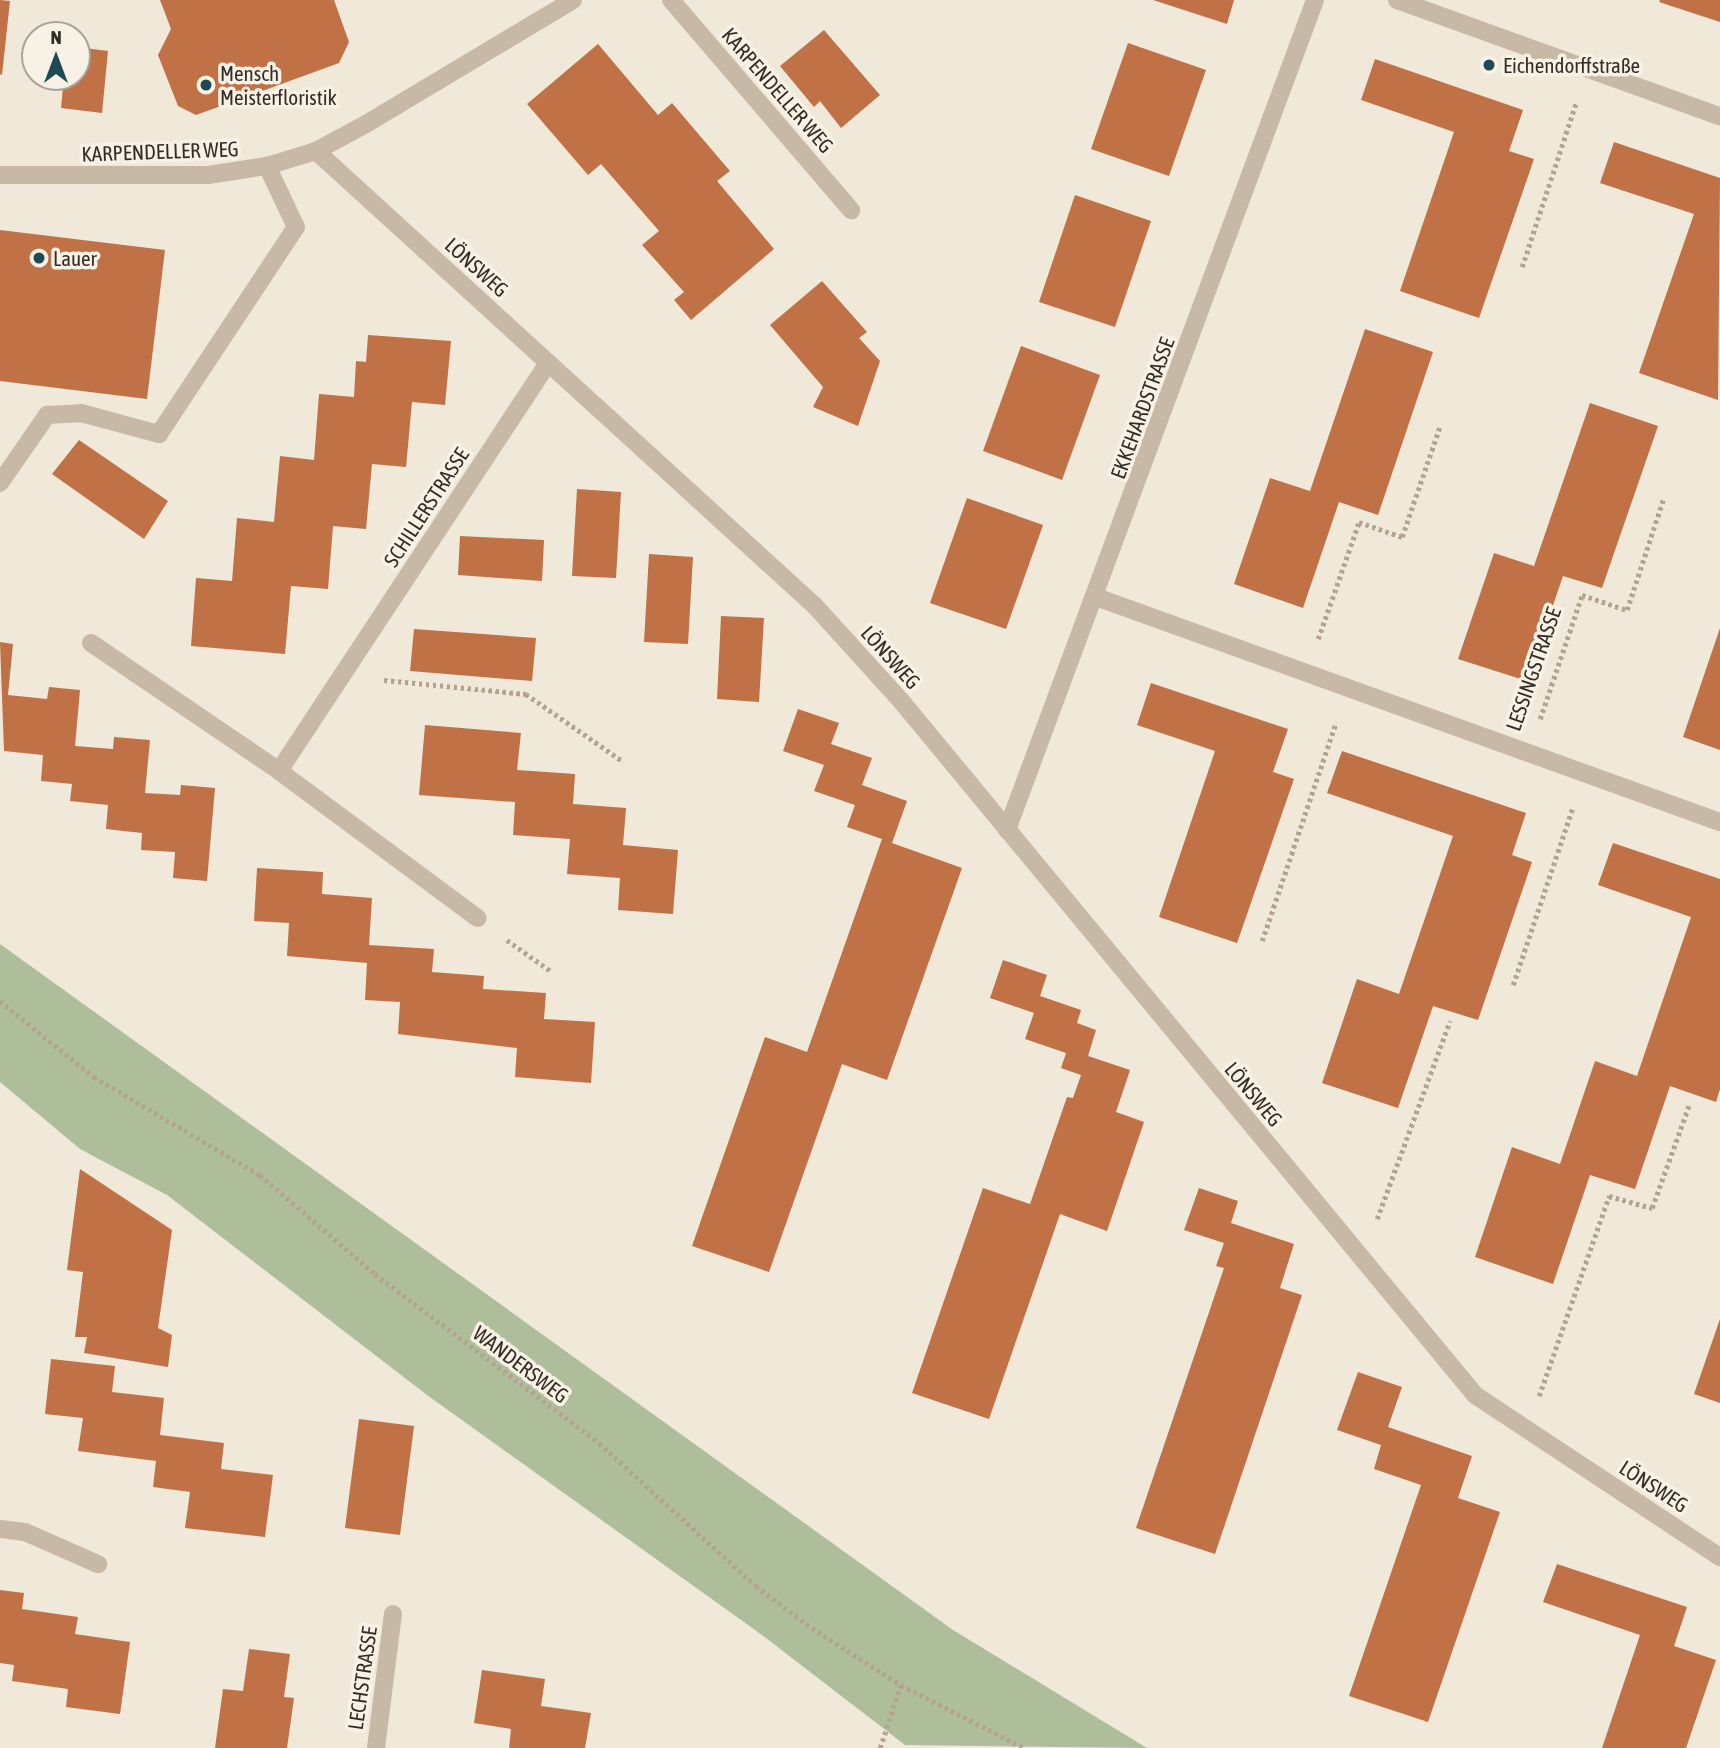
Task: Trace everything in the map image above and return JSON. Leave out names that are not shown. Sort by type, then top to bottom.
[{"type":"street","name":"KARPENDELLER WEG","points":[[0,175],[208,175],[267,166],[316,151],[573,0]]},
{"type":"street","name":"KARPENDELLER WEG","points":[[671,0],[851,210]]},
{"type":"street","name":"EKKEHARDSTRASSE","points":[[1007,830],[1096,597],[1315,0]]},
{"type":"street","points":[[1397,0],[1720,116]]},
{"type":"street","name":"LÖNSWEG","points":[[316,151],[816,606],[1007,830],[1475,1395],[1720,1557]]},
{"type":"street","points":[[0,483],[47,415],[82,413],[159,434],[296,227],[267,166]]},
{"type":"street","name":"SCHILLERSTRASSE","points":[[279,771],[548,363]]},
{"type":"street","name":"LESSINGSTRASSE","points":[[1096,597],[1720,822]]},
{"type":"street","points":[[91,643],[279,771],[478,918]]},
{"type":"street","points":[[0,1529],[25,1532],[98,1564]]},
{"type":"street","name":"LECHSTRASSE","points":[[376,1748],[393,1614]]},
{"type":"path","points":[[1522,267],[1587,69]]},
{"type":"path","points":[[1307,673],[1359,522],[1402,537],[1440,426]]},
{"type":"path","name":"LESSINGSTRASSE","points":[[1529,753],[1582,596],[1627,610],[1663,500]]},
{"type":"path","points":[[342,676],[526,694],[624,762]]},
{"type":"path","points":[[1262,941],[1347,687]]},
{"type":"path","points":[[1513,985],[1584,773]]},
{"type":"path","points":[[478,918],[552,972]]},
{"type":"path","name":"WANDERSWEG","points":[[0,1001],[94,1077],[260,1175],[374,1274],[599,1443],[756,1586],[901,1685],[1024,1748]]},
{"type":"path","points":[[1363,1260],[1450,1021]]},
{"type":"path","points":[[1527,1430],[1609,1196],[1652,1208],[1689,1105]]},
{"type":"path","points":[[880,1748],[901,1685]]},
{"type":"green space","points":[[0,944],[953,1630],[1147,1748],[905,1745],[762,1635],[427,1395],[167,1195],[80,1149],[0,1082]]},
{"type":"building","points":[[0,0],[10,1],[2,75],[0,74]]},
{"type":"building","points":[[160,0],[334,0],[349,42],[339,63],[196,115],[178,106],[158,55],[171,29]]},
{"type":"building","points":[[1153,0],[1234,0],[1227,24]]},
{"type":"building","points":[[1720,0],[1720,22],[1659,2]]},
{"type":"building","points":[[824,30],[880,95],[841,128],[820,101],[814,107],[780,66]]},
{"type":"building","points":[[1128,43],[1206,70],[1169,176],[1091,149]]},
{"type":"building","points":[[598,44],[658,115],[672,103],[730,171],[717,181],[774,249],[691,320],[674,300],[684,292],[642,245],[659,231],[601,164],[588,175],[527,104]]},
{"type":"building","points":[[91,49],[108,51],[102,113],[61,108],[63,91],[91,91]]},
{"type":"building","points":[[1375,59],[1523,110],[1509,151],[1534,159],[1479,318],[1400,291],[1454,132],[1361,100]]},
{"type":"building","points":[[1614,142],[1720,178],[1718,400],[1639,373],[1694,214],[1600,183]]},
{"type":"building","points":[[1075,195],[1151,221],[1115,327],[1039,302]]},
{"type":"building","points":[[0,230],[165,250],[147,399],[0,381]]},
{"type":"building","points":[[822,281],[867,332],[859,338],[880,361],[858,426],[813,407],[823,387],[770,325]]},
{"type":"building","points":[[1365,329],[1433,352],[1378,515],[1339,502],[1303,608],[1234,584],[1270,478],[1310,491]]},
{"type":"building","points":[[368,335],[451,341],[445,405],[412,402],[406,467],[372,464],[366,529],[333,526],[328,589],[291,586],[285,654],[191,646],[196,578],[232,581],[237,518],[274,522],[280,456],[314,460],[319,394],[354,397],[356,361],[366,362]]},
{"type":"building","points":[[1021,346],[1100,375],[1062,480],[983,451]]},
{"type":"building","points":[[1590,403],[1658,426],[1602,588],[1563,576],[1527,681],[1458,659],[1494,553],[1534,566]]},
{"type":"building","points":[[79,440],[168,501],[144,539],[52,474]]},
{"type":"building","points":[[577,489],[621,492],[616,578],[572,576]]},
{"type":"building","points":[[967,498],[1043,525],[1006,629],[930,603]]},
{"type":"building","points":[[460,536],[544,540],[542,581],[458,575]]},
{"type":"building","points":[[649,554],[693,557],[688,644],[644,642]]},
{"type":"building","points":[[721,616],[764,618],[759,702],[717,699]]},
{"type":"building","points":[[1720,628],[1720,750],[1683,737]]},
{"type":"building","points":[[414,629],[536,638],[532,681],[410,671]]},
{"type":"building","points":[[0,642],[13,644],[8,695],[47,699],[49,687],[80,690],[75,746],[113,749],[114,737],[150,740],[145,793],[180,795],[181,785],[215,788],[207,881],[173,878],[175,852],[141,850],[142,833],[106,829],[108,805],[70,801],[72,784],[41,781],[43,755],[4,751]]},
{"type":"building","points":[[1151,683],[1288,729],[1273,772],[1294,779],[1237,943],[1159,917],[1215,751],[1137,725]]},
{"type":"building","points":[[798,709],[839,723],[831,744],[872,758],[862,785],[907,801],[892,843],[962,868],[887,1080],[842,1064],[769,1272],[692,1246],[765,1037],[807,1052],[882,839],[847,827],[855,805],[814,791],[824,765],[783,751]]},
{"type":"building","points":[[425,725],[521,733],[517,770],[575,774],[573,804],[626,808],[623,845],[678,850],[673,914],[618,910],[620,878],[567,874],[570,839],[513,835],[515,802],[419,795]]},
{"type":"building","points":[[1342,751],[1526,813],[1512,855],[1532,862],[1478,1020],[1433,1006],[1398,1108],[1322,1083],[1357,979],[1399,994],[1453,836],[1327,793]]},
{"type":"building","points":[[1613,843],[1720,879],[1720,1089],[1716,1102],[1670,1086],[1635,1189],[1590,1175],[1553,1284],[1475,1257],[1512,1147],[1560,1164],[1595,1061],[1637,1076],[1691,917],[1598,885]]},
{"type":"building","points":[[257,868],[323,872],[322,894],[372,898],[369,945],[434,949],[432,972],[484,976],[483,989],[546,993],[544,1019],[595,1022],[591,1083],[515,1077],[517,1048],[398,1034],[400,1002],[365,1000],[367,963],[287,956],[289,923],[254,921]]},
{"type":"building","points":[[1003,960],[1047,975],[1040,996],[1081,1010],[1077,1023],[1096,1030],[1088,1056],[1130,1070],[1116,1112],[1144,1122],[1107,1231],[1060,1214],[989,1419],[912,1393],[983,1188],[1030,1204],[1067,1097],[1073,1098],[1081,1075],[1061,1068],[1066,1053],[1025,1039],[1034,1013],[990,998]]},
{"type":"building","points":[[80,1169],[172,1230],[158,1328],[172,1335],[168,1367],[84,1353],[87,1337],[75,1337],[83,1272],[67,1270]]},
{"type":"building","points":[[1199,1188],[1238,1201],[1231,1223],[1294,1244],[1280,1288],[1302,1295],[1215,1554],[1136,1528],[1224,1268],[1216,1266],[1224,1243],[1184,1230]]},
{"type":"building","points":[[1720,1319],[1720,1403],[1694,1394]]},
{"type":"building","points":[[51,1359],[115,1366],[112,1392],[164,1398],[160,1435],[224,1443],[221,1469],[273,1475],[265,1537],[185,1528],[190,1492],[153,1487],[156,1461],[78,1451],[83,1418],[45,1414]]},
{"type":"building","points":[[1358,1372],[1402,1387],[1388,1427],[1472,1456],[1458,1498],[1500,1512],[1428,1722],[1349,1696],[1421,1485],[1374,1469],[1381,1445],[1337,1430]]},
{"type":"building","points":[[359,1419],[414,1426],[400,1535],[345,1528]]},
{"type":"building","points":[[1557,1564],[1687,1607],[1674,1646],[1716,1660],[1686,1748],[1602,1748],[1640,1635],[1543,1602]]},
{"type":"building","points":[[0,1590],[24,1593],[22,1609],[78,1617],[75,1634],[130,1642],[120,1714],[66,1707],[68,1689],[12,1681],[14,1665],[0,1663]]},
{"type":"building","points":[[249,1649],[290,1654],[284,1697],[294,1698],[287,1748],[215,1748],[223,1689],[243,1691]]},
{"type":"building","points":[[482,1670],[545,1679],[541,1706],[591,1713],[585,1748],[509,1748],[511,1729],[474,1723]]},
{"type":"place","name":"Eichendorffstraße","points":[[1489,65]]},
{"type":"place","name":"Mensch Meisterfloristik","points":[[206,85]]},
{"type":"place","name":"Lauer","points":[[39,258]]}]
